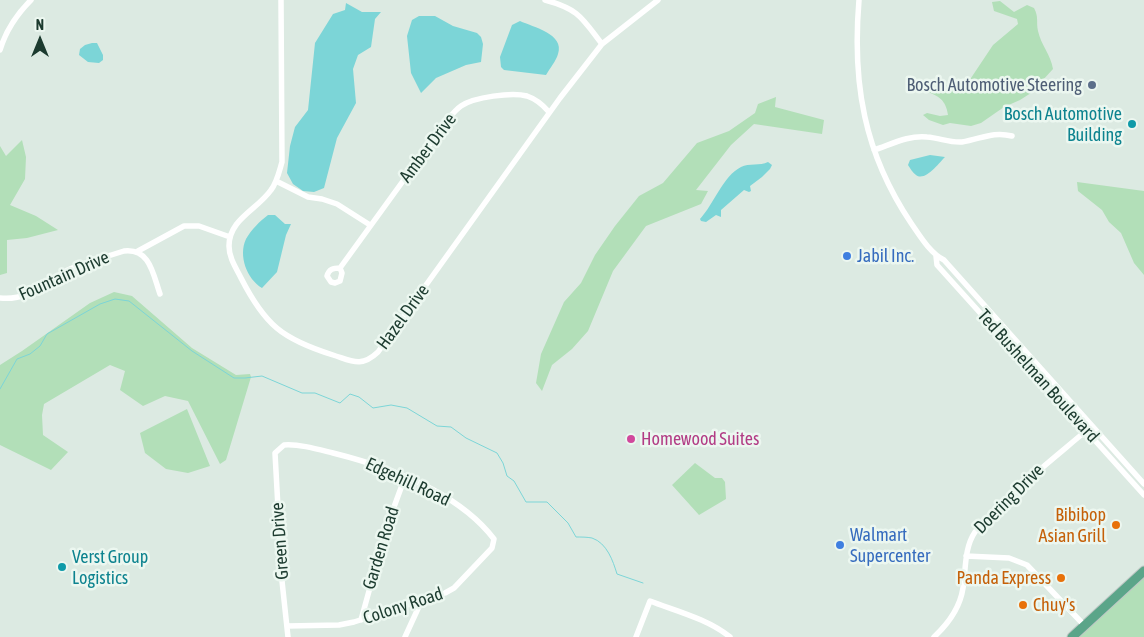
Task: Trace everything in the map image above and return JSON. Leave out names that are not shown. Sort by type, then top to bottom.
[{"type":"main road","points":[[1072,637],[1144,571]]},
{"type":"street","points":[[0,50],[10,26],[31,0]]},
{"type":"street","points":[[160,294],[149,263],[138,251],[184,226],[199,226],[230,237],[235,225],[271,191],[276,181],[282,162],[281,0]]},
{"type":"street","points":[[545,0],[565,2],[581,16],[602,44]]},
{"type":"street","name":"Hazel Drive","points":[[230,237],[230,257],[262,316],[278,331],[311,348],[355,362],[370,360],[378,352],[549,112],[602,44],[658,0]]},
{"type":"street","name":"Ted Bushelman Boulevard","points":[[859,0],[856,28],[857,68],[863,116],[874,150],[902,209],[921,238],[936,256],[944,260],[1144,484]]},
{"type":"street","name":"Amber Drive","points":[[340,268],[445,123],[462,105],[481,98],[520,95],[528,96],[539,102],[549,112]]},
{"type":"street","points":[[874,150],[913,137],[928,137],[954,142],[968,141],[1001,133],[1012,136]]},
{"type":"street","points":[[276,181],[308,197],[337,204],[370,225]]},
{"type":"street","name":"Fountain Drive","points":[[0,298],[11,299],[26,296],[69,270],[124,250],[138,251]]},
{"type":"street","name":"Ted Bushelman Boulevard","points":[[936,256],[937,265],[1144,495]]},
{"type":"street","name":"Doering Drive","points":[[934,637],[952,616],[960,599],[963,589],[966,556],[971,538],[987,518],[1048,461],[1087,430]]},
{"type":"street","name":"Edgehill Road","points":[[280,448],[284,445],[313,448],[363,460],[405,477],[453,502],[473,516],[494,539]]},
{"type":"street","name":"Green Drive","points":[[280,448],[275,454],[281,572],[288,637]]},
{"type":"street","name":"Garden Road","points":[[361,620],[387,526],[405,477]]},
{"type":"street","name":"Colony Road","points":[[287,626],[339,625],[421,602],[454,588],[492,548],[494,539]]},
{"type":"street","points":[[966,556],[1010,558],[1027,564],[1084,625]]},
{"type":"street","points":[[636,637],[650,601],[700,620],[730,637]]},
{"type":"street","points":[[405,637],[421,602]]},
{"type":"green space","points":[[1000,1],[1014,12],[1027,5],[1034,8],[1039,36],[1053,69],[1031,93],[1004,107],[981,123],[971,126],[950,123],[943,125],[929,120],[923,115],[927,113],[940,116],[948,115],[944,102],[925,91],[940,85],[958,85],[971,78],[993,45],[1018,24],[1017,19],[994,11],[992,2]]},
{"type":"green space","points":[[776,97],[775,107],[824,120],[822,134],[754,124],[731,145],[696,190],[708,191],[701,204],[646,226],[613,271],[588,331],[572,349],[552,365],[542,391],[536,383],[541,354],[564,302],[581,283],[595,255],[615,226],[639,196],[663,183],[697,143],[729,131],[755,113],[758,104]]},
{"type":"green space","points":[[22,140],[26,157],[25,179],[10,205],[36,216],[58,230],[27,238],[7,240],[7,273],[0,275],[0,146],[6,156]]},
{"type":"green space","points":[[1077,182],[1144,191],[1144,275],[1134,263],[1121,233],[1109,222],[1102,210],[1078,191]]},
{"type":"green space","points":[[114,292],[132,296],[192,348],[236,375],[250,374],[251,377],[226,460],[220,464],[188,401],[165,396],[143,406],[120,390],[125,371],[110,365],[44,404],[42,415],[43,435],[68,452],[51,470],[0,445],[0,365],[90,303]]},
{"type":"green space","points":[[187,409],[210,466],[188,473],[166,469],[145,453],[140,433]]},
{"type":"green space","points":[[695,463],[715,478],[722,478],[725,482],[726,499],[699,515],[672,485]]},
{"type":"green space","points":[[1144,571],[1144,637],[1072,637]]},
{"type":"water","points":[[346,3],[362,12],[381,12],[375,19],[371,47],[358,55],[353,69],[356,103],[337,138],[324,188],[314,192],[303,191],[293,184],[287,173],[290,146],[295,127],[308,110],[315,43],[333,14],[345,10]]},
{"type":"water","points":[[419,16],[435,16],[453,26],[477,33],[481,37],[483,44],[481,62],[466,65],[436,78],[421,93],[411,73],[407,36],[412,20]]},
{"type":"water","points":[[520,21],[546,32],[557,41],[559,47],[558,54],[546,75],[504,70],[501,67],[500,57],[512,25]]},
{"type":"water","points":[[92,43],[97,43],[103,55],[103,60],[99,63],[88,62],[79,55],[80,49]]},
{"type":"water","points":[[930,155],[945,157],[928,174],[923,176],[916,175],[908,165],[910,160]]},
{"type":"water","points":[[768,162],[772,165],[770,169],[750,186],[751,191],[744,190],[721,210],[721,217],[716,215],[706,222],[701,221],[700,219],[724,183],[735,171],[744,166]]},
{"type":"water","points":[[268,215],[275,215],[285,224],[291,224],[286,235],[277,272],[262,288],[248,273],[243,253],[246,239]]},
{"type":"waterway","points":[[0,389],[17,359],[30,354],[40,346],[47,334],[100,304],[115,299],[129,301],[192,351],[234,378],[262,376],[302,393],[315,393],[340,403],[350,394],[359,397],[373,408],[391,405],[407,408],[437,426],[451,427],[466,438],[497,453],[503,463],[507,476],[514,481],[526,502],[547,502],[568,523],[576,537],[592,538],[602,544],[611,558],[617,574],[643,583]]},
{"type":"place","name":"Bosch Automotive Steering","points":[[1092,85]]},
{"type":"place","name":"Bosch Automotive Building","points":[[1132,124]]},
{"type":"place","name":"Jabil Inc.","points":[[847,256]]},
{"type":"place","name":"Homewood Suites","points":[[631,439]]},
{"type":"place","name":"Bibibop Asian Grill","points":[[1116,525]]},
{"type":"place","name":"Walmart Supercenter","points":[[840,545]]},
{"type":"place","name":"Verst Group Logistics","points":[[62,567]]},
{"type":"place","name":"Panda Express","points":[[1061,578]]},
{"type":"place","name":"Chuy's","points":[[1023,605]]}]
